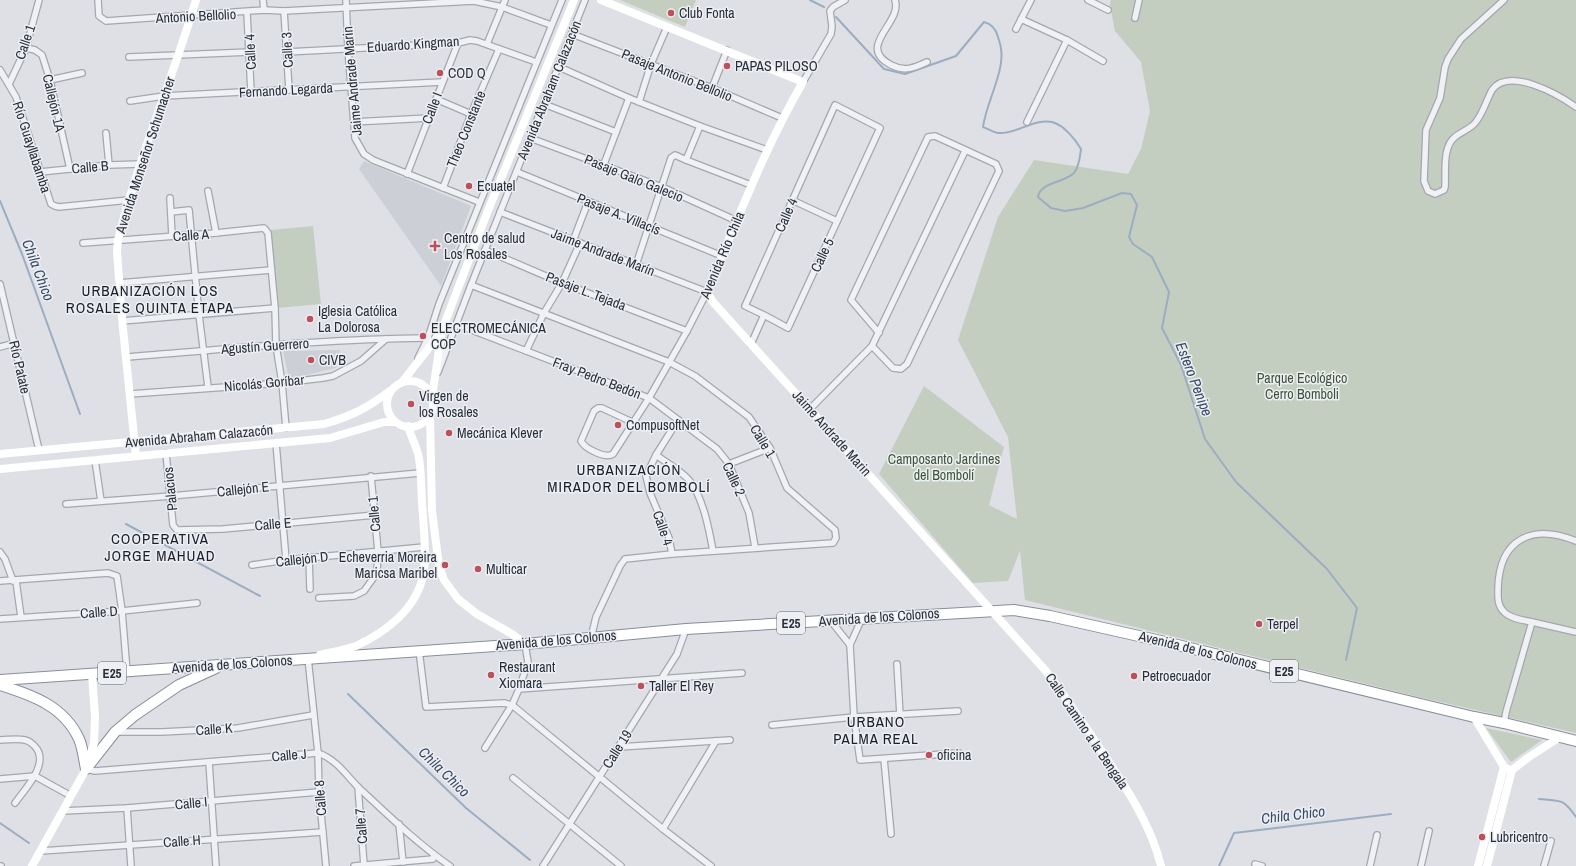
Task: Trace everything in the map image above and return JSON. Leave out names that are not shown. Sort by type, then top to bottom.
[{"type":"highway","name":"Avenida de los Colonos","points":[[0,680],[419,650],[525,644],[686,629],[991,610],[1014,610],[1103,627],[1576,741]]},
{"type":"highway","points":[[86,769],[115,732],[135,715],[179,685],[224,665]]},
{"type":"highway","points":[[0,685],[43,700],[70,722],[80,740],[86,769]]},
{"type":"main road","name":"Avenida Monseñor Schumacher","points":[[136,456],[122,321],[118,240],[140,164],[196,0]]},
{"type":"main road","name":"Avenida Abraham Calazacón","points":[[432,397],[442,330],[484,220],[574,0]]},
{"type":"main road","points":[[601,0],[803,82]]},
{"type":"main road","name":"Avenida Río Chila","points":[[707,292],[767,150],[782,118],[803,82]]},
{"type":"main road","name":"Jaime Andrade Marin","points":[[707,292],[751,344],[991,610]]},
{"type":"main road","name":"Avenida Abraham Calazacón","points":[[403,381],[442,330]]},
{"type":"main road","points":[[430,415],[419,425],[402,425],[395,422],[388,411],[386,405],[387,398],[396,384],[410,380],[418,382],[428,389],[432,397],[433,406],[430,415],[432,511],[439,566],[444,580],[458,598],[477,614],[512,634],[525,644]]},
{"type":"main road","name":"Avenida Abraham Calazacón","points":[[0,453],[324,424],[347,418],[368,408],[390,392]]},
{"type":"main road","name":"Avenida Abraham Calazacón","points":[[0,469],[330,438],[384,422],[395,422]]},
{"type":"main road","points":[[308,658],[355,646],[395,621],[411,605],[419,591],[423,574],[424,547],[420,472],[416,450],[408,426]]},
{"type":"main road","name":"Calle Camino a la Bengala","points":[[991,610],[1045,670],[1074,708],[1126,788],[1149,829],[1162,866]]},
{"type":"main road","points":[[32,866],[86,769],[94,743],[95,717],[92,674]]},
{"type":"main road","points":[[1474,717],[1508,768],[1487,866]]},
{"type":"main road","points":[[1478,866],[1508,768],[1560,737]]},
{"type":"street","name":"Calle 1","points":[[9,84],[26,48],[39,0]]},
{"type":"street","name":"Antonio Bellolio","points":[[98,0],[99,16],[106,21],[247,13],[264,10],[284,11],[474,1],[502,7],[551,25]]},
{"type":"street","points":[[263,0],[264,10]]},
{"type":"street","name":"Jaime Andrade Marin","points":[[346,0],[353,122],[355,138],[364,154],[372,160],[479,202]]},
{"type":"street","points":[[487,44],[505,0]]},
{"type":"street","name":"Avenida Abraham Calazacón","points":[[414,367],[428,338],[439,304],[479,202],[562,0]]},
{"type":"street","name":"Avenida Abraham Calazacón","points":[[435,382],[471,285],[585,0]]},
{"type":"street","points":[[803,82],[817,54],[831,34],[832,26],[830,11],[833,7],[845,0]]},
{"type":"street","points":[[895,0],[896,4],[894,15],[879,41],[879,54],[891,65],[903,68],[911,69],[927,62]]},
{"type":"street","points":[[1016,29],[1031,0]]},
{"type":"street","points":[[1088,0],[1108,10]]},
{"type":"street","points":[[1135,18],[1139,0]]},
{"type":"street","points":[[1504,0],[1461,39],[1448,59],[1440,98],[1426,130],[1424,181],[1428,190],[1435,194],[1444,190],[1446,154],[1449,144],[1455,136],[1476,122],[1497,85],[1506,81],[1526,83],[1560,96],[1576,107]]},
{"type":"street","name":"Calle 3","points":[[284,11],[289,90]]},
{"type":"street","name":"Calle 4","points":[[247,13],[252,92]]},
{"type":"street","points":[[1021,19],[1067,40],[1103,61]]},
{"type":"street","points":[[639,102],[651,64],[667,27]]},
{"type":"street","name":"Pasaje Antonio Bellolio","points":[[572,34],[712,88],[782,118]]},
{"type":"street","name":"Eduardo Kingman","points":[[287,52],[458,43],[470,40],[487,44],[536,62]]},
{"type":"street","points":[[1027,122],[1067,40]]},
{"type":"street","name":"Calle I","points":[[407,174],[458,43]]},
{"type":"street","name":"Callejón 1A","points":[[26,48],[35,50],[42,55],[50,80],[70,169]]},
{"type":"street","name":"Theo Constante","points":[[443,188],[471,114],[499,49]]},
{"type":"street","points":[[712,88],[727,50]]},
{"type":"street","points":[[129,57],[250,52]]},
{"type":"street","points":[[559,67],[639,102],[767,150]]},
{"type":"street","name":"Río Guayllabamba","points":[[0,70],[16,98],[51,204],[59,206],[129,200]]},
{"type":"street","points":[[50,80],[82,73]]},
{"type":"street","name":"Fernando Legarda","points":[[130,101],[164,96],[442,82]]},
{"type":"street","points":[[604,164],[629,98]]},
{"type":"street","points":[[436,99],[471,114]]},
{"type":"street","points":[[544,104],[616,132]]},
{"type":"street","name":"Calle 4","points":[[764,315],[745,306],[835,105]]},
{"type":"street","name":"Calle 5","points":[[764,315],[788,328],[880,128],[835,105]]},
{"type":"street","points":[[353,122],[429,118]]},
{"type":"street","points":[[686,160],[700,126]]},
{"type":"street","points":[[106,133],[109,165]]},
{"type":"street","points":[[872,346],[893,368],[901,369],[907,364],[999,171],[996,164],[965,151],[936,136],[928,137],[851,300],[878,333]]},
{"type":"street","name":"Pasaje Galo Galecio","points":[[530,138],[604,164],[662,187],[737,221]]},
{"type":"street","points":[[810,409],[872,346],[965,151]]},
{"type":"street","points":[[636,265],[672,157],[676,156],[751,185]]},
{"type":"street","name":"Calle B","points":[[40,172],[109,165],[140,164]]},
{"type":"street","name":"Pasaje A. Villacís","points":[[517,172],[722,256]]},
{"type":"street","points":[[208,191],[216,233]]},
{"type":"street","points":[[170,198],[172,236]]},
{"type":"street","points":[[792,200],[837,221]]},
{"type":"street","points":[[574,241],[588,202]]},
{"type":"street","points":[[171,212],[189,210],[199,315],[208,387]]},
{"type":"street","name":"Jaime Andrade Marín","points":[[500,212],[707,292]]},
{"type":"street","name":"Calle A","points":[[83,243],[264,228],[268,233],[271,270]]},
{"type":"street","points":[[526,351],[544,313],[562,283],[580,243]]},
{"type":"street","name":"Pasaje L. Tejada","points":[[485,250],[562,283],[687,330]]},
{"type":"street","points":[[120,283],[271,270],[275,308],[276,345],[282,383],[286,428]]},
{"type":"street","name":"Río Patate","points":[[0,284],[39,450]]},
{"type":"street","name":"Calle 1","points":[[471,285],[669,362],[695,376],[749,417],[770,448],[787,488],[835,530],[836,538],[833,543],[755,547]]},
{"type":"street","name":"Avenida Río Chila","points":[[632,422],[602,408],[598,408],[594,411],[581,441],[584,446],[603,455],[611,456],[649,398],[707,292]]},
{"type":"street","points":[[122,321],[275,308]]},
{"type":"street","points":[[751,344],[764,315]]},
{"type":"street","name":"Fray Pedro Bedón","points":[[456,324],[649,398]]},
{"type":"street","name":"Agustín Guerrero","points":[[126,357],[386,338],[428,338]]},
{"type":"street","name":"Nicolás Goríbar","points":[[130,394],[208,387],[282,383],[333,376],[361,361],[386,338]]},
{"type":"street","points":[[0,347],[15,343]]},
{"type":"street","name":"Calle 2","points":[[649,398],[717,448],[730,464],[749,513],[755,547]]},
{"type":"street","points":[[678,420],[656,455],[682,473],[693,486],[708,522],[713,551]]},
{"type":"street","points":[[276,443],[286,560]]},
{"type":"street","points":[[730,464],[770,448]]},
{"type":"street","name":"Palacios","points":[[166,453],[174,525]]},
{"type":"street","name":"Calle 4","points":[[656,455],[647,473],[646,481],[668,538],[672,554]]},
{"type":"street","points":[[95,460],[101,501]]},
{"type":"street","name":"Callejón E","points":[[66,504],[171,496],[420,472]]},
{"type":"street","name":"Calle 1","points":[[371,476],[378,551]]},
{"type":"street","name":"Calle E","points":[[174,525],[177,530],[182,531],[375,515]]},
{"type":"street","points":[[1576,541],[1569,538],[1534,534],[1517,541],[1510,548],[1503,561],[1498,580],[1497,603],[1503,612],[1513,618],[1576,632]]},
{"type":"street","name":"Callejón D","points":[[252,565],[286,560],[424,547]]},
{"type":"street","points":[[591,638],[596,617],[620,566],[625,559],[755,547]]},
{"type":"street","points":[[319,598],[354,596],[364,591],[377,573],[378,551]]},
{"type":"street","points":[[0,552],[5,559],[15,581],[21,617]]},
{"type":"street","points":[[309,558],[310,589]]},
{"type":"street","points":[[0,582],[108,573],[117,576],[122,611],[127,672]]},
{"type":"street","name":"Calle D","points":[[0,619],[122,611],[197,603]]},
{"type":"street","points":[[862,618],[850,644],[854,716],[860,760],[959,753]]},
{"type":"street","points":[[831,621],[850,644]]},
{"type":"street","points":[[1504,723],[1532,622]]},
{"type":"street","name":"Calle 19","points":[[543,866],[677,654],[686,629]]},
{"type":"street","points":[[485,748],[512,705],[519,689],[528,662],[525,644]]},
{"type":"street","points":[[419,650],[426,707],[504,703],[512,705],[663,829],[711,866]]},
{"type":"street","name":"Calle 8","points":[[308,658],[318,753],[319,792],[326,866]]},
{"type":"street","points":[[897,664],[900,715]]},
{"type":"street","points":[[519,689],[742,673]]},
{"type":"street","points":[[772,725],[854,716],[900,715],[958,711]]},
{"type":"street","name":"Calle K","points":[[115,732],[162,732],[238,728],[313,715]]},
{"type":"street","points":[[0,740],[25,740],[33,744],[40,755],[40,765],[35,776],[15,804]]},
{"type":"street","points":[[619,747],[730,740]]},
{"type":"street","points":[[663,829],[716,741]]},
{"type":"street","name":"Calle J","points":[[86,769],[96,771],[318,753],[331,759],[358,787],[434,857],[450,866]]},
{"type":"street","points":[[884,758],[891,834]]},
{"type":"street","points":[[209,762],[216,866]]},
{"type":"street","points":[[0,779],[35,776],[71,796]]},
{"type":"street","points":[[513,778],[620,866]]},
{"type":"street","name":"Calle 7","points":[[358,787],[364,865]]},
{"type":"street","name":"Calle I","points":[[63,811],[127,808],[319,792]]},
{"type":"street","points":[[127,808],[131,866]]},
{"type":"street","points":[[399,824],[403,862]]},
{"type":"street","points":[[1421,866],[1429,831]]},
{"type":"street","name":"Calle H","points":[[41,851],[323,832]]},
{"type":"street","points":[[1370,866],[1377,835]]},
{"type":"street","points":[[1544,866],[1551,841]]},
{"type":"street","points":[[354,866],[403,862],[434,857]]},
{"type":"street","points":[[429,866],[434,857]]},
{"type":"street","points":[[1255,864],[1262,866]]},
{"type":"shaded area","name":"Centro de salud Los Rosales","points":[[364,161],[471,206],[441,286],[359,169]]},
{"type":"shaded area","name":"CIVB","points":[[340,350],[336,368],[289,379],[283,351]]},
{"type":"green space","name":"Club Fonta","points":[[620,0],[696,0],[685,27]]},
{"type":"green space","name":"Parque Ecológico Cerro Bomboli","points":[[1111,0],[1576,0],[1576,733],[1419,697],[1025,600],[1020,551],[1008,581],[973,583],[879,474],[924,386],[1004,447],[989,505],[1017,519],[1008,437],[958,340],[998,217],[1034,160],[1128,174],[1141,149],[1150,111],[1141,62],[1115,31],[1110,5]]},
{"type":"green space","points":[[313,226],[321,304],[278,308],[271,230]]},
{"type":"green space","points":[[1486,728],[1542,740],[1511,762]]},
{"type":"waterway","name":"Estero Penipe","points":[[810,0],[824,7]]},
{"type":"waterway","name":"Estero Penipe","points":[[836,17],[884,69],[905,74],[956,56],[984,22],[989,24],[995,29],[997,34],[1001,46],[1001,58],[998,77],[983,127],[996,133],[1004,133],[1011,132],[1038,122],[1052,122],[1065,129],[1081,149],[1080,159],[1076,171],[1070,176],[1043,188],[1038,197],[1051,208],[1065,211],[1083,208],[1122,193],[1131,194],[1137,205],[1129,237],[1133,244],[1152,257],[1169,292],[1162,328],[1181,365],[1205,439],[1236,482],[1327,569],[1357,608],[1346,660]]},
{"type":"waterway","name":"Chila Chico","points":[[0,201],[22,254],[80,414]]},
{"type":"waterway","name":"Chila Chico","points":[[126,524],[260,596]]},
{"type":"waterway","name":"Chila Chico","points":[[348,694],[466,808],[530,860]]},
{"type":"waterway","name":"Estero Penipe","points":[[1539,799],[1564,803],[1576,817]]},
{"type":"waterway","name":"Chila Chico","points":[[1219,866],[1234,833],[1391,814]]},
{"type":"waterway","points":[[0,823],[29,843]]},
{"type":"place","name":"Club Fonta","points":[[671,13]]},
{"type":"place","name":"PAPAS PILOSO","points":[[727,66]]},
{"type":"place","name":"COD Q","points":[[440,73]]},
{"type":"place","name":"Ecuatel","points":[[469,186]]},
{"type":"place","name":"Centro de salud Los Rosales","points":[[435,246]]},
{"type":"place","name":"Iglesia Católica La Dolorosa","points":[[310,319]]},
{"type":"place","name":"ELECTROMECÁNICA COP","points":[[423,336]]},
{"type":"place","name":"CIVB","points":[[311,360]]},
{"type":"place","name":"Virgen de los Rosales","points":[[411,404]]},
{"type":"place","name":"CompusoftNet","points":[[618,425]]},
{"type":"place","name":"Mecánica Klever","points":[[449,433]]},
{"type":"place","name":"Echeverria Moreira Maricsa Maribel","points":[[445,565]]},
{"type":"place","name":"Multicar","points":[[478,569]]},
{"type":"place","name":"Terpel","points":[[1259,624]]},
{"type":"place","name":"Restaurant Xiomara","points":[[491,675]]},
{"type":"place","name":"Petroecuador","points":[[1134,676]]},
{"type":"place","name":"Taller El Rey","points":[[641,686]]},
{"type":"place","name":"oficina","points":[[929,755]]},
{"type":"place","name":"Lubricentro","points":[[1482,837]]},
{"type":"district","name":"URBANIZACIÓN LOS ROSALES QUINTA ETAPA","points":[[150,300]]},
{"type":"district","name":"URBANIZACIÓN MIRADOR DEL BOMBOLÍ","points":[[629,478]]},
{"type":"district","name":"COOPERATIVA JORGE MAHUAD","points":[[160,548]]},
{"type":"district","name":"URBANO PALMA REAL","points":[[876,730]]},
{"type":"park label","name":"Camposanto Jardines del Bombolí","points":[[944,468]]}]
